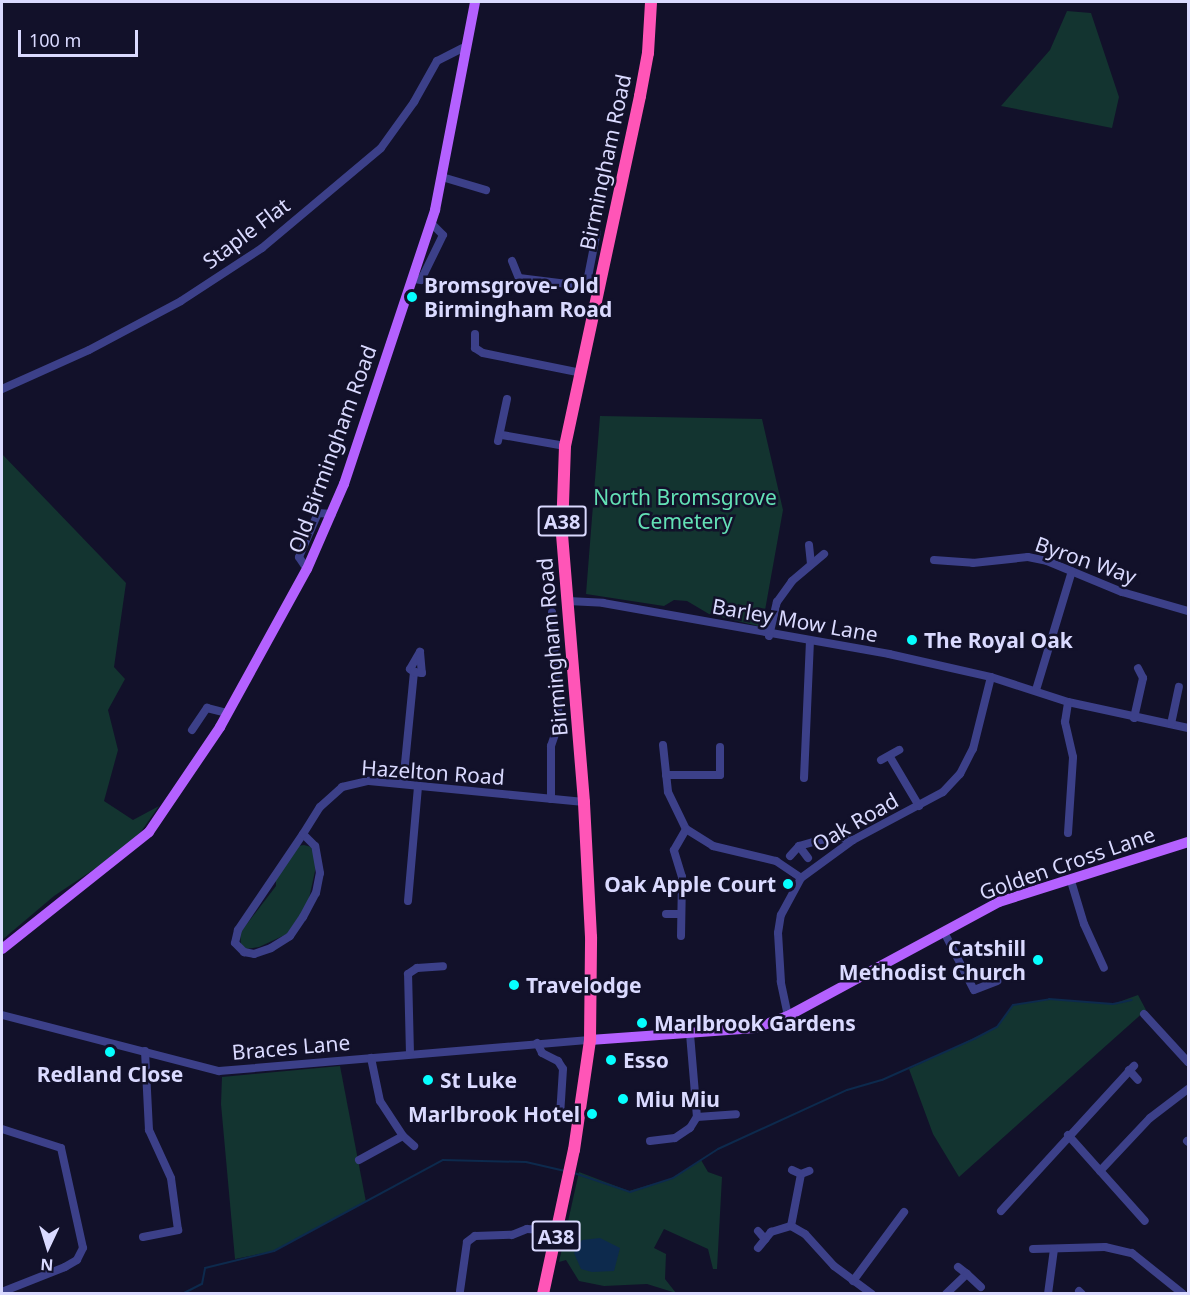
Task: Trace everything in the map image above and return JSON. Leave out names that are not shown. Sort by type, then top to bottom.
[{"type":"highway","name":"Birmingham Road","points":[[543,1293],[571,1164],[590,1040],[591,936],[584,802],[562,532],[565,446],[581,373],[592,287],[648,53],[651,2]]},
{"type":"main road","name":"Old Birmingham Road","points":[[2,949],[149,831],[175,798],[227,713],[308,569],[332,514],[414,279],[442,177],[463,48],[475,2]]},
{"type":"main road","name":"Golden Cross Lane","points":[[590,1040],[756,1028],[788,1016],[999,902],[1188,842]]},
{"type":"street","name":"Staple Flat","points":[[2,389],[89,350],[181,302],[262,248],[381,148],[414,102],[437,61],[463,48]]},
{"type":"street","points":[[442,177],[486,190]]},
{"type":"street","points":[[414,279],[421,280],[443,235],[430,222]]},
{"type":"street","points":[[513,261],[519,278],[592,287],[597,231]]},
{"type":"street","points":[[475,334],[475,348],[483,353],[581,373]]},
{"type":"street","points":[[507,399],[500,438],[565,446]]},
{"type":"street","points":[[808,545],[811,563]]},
{"type":"street","points":[[770,636],[777,602],[792,581],[824,554]]},
{"type":"street","name":"Byron Way","points":[[934,560],[973,562],[1028,557],[1072,571],[1122,592],[1188,611]]},
{"type":"street","points":[[1036,690],[1072,571]]},
{"type":"street","name":"Barley Mow Lane","points":[[568,601],[603,603],[991,677],[1068,702],[1188,728]]},
{"type":"street","points":[[551,799],[551,746],[559,723],[552,612]]},
{"type":"street","points":[[804,778],[810,642]]},
{"type":"street","points":[[1134,718],[1143,678],[1138,668]]},
{"type":"street","points":[[403,784],[414,672]]},
{"type":"street","name":"Oak Road","points":[[788,1016],[781,982],[778,933],[781,915],[801,878],[826,856],[943,792],[969,758],[991,677]]},
{"type":"street","points":[[1171,724],[1179,687]]},
{"type":"street","points":[[1068,702],[1065,722],[1073,757],[1068,833]]},
{"type":"street","points":[[192,730],[207,708],[227,713]]},
{"type":"street","points":[[663,745],[666,775],[676,814],[686,829],[713,846],[776,861],[801,878]]},
{"type":"street","points":[[666,775],[720,775],[720,747]]},
{"type":"street","points":[[881,760],[899,750]]},
{"type":"street","points":[[890,757],[919,806]]},
{"type":"street","name":"Hazelton Road","points":[[303,834],[319,858],[312,901],[290,936],[271,948],[254,954],[244,952],[235,943],[238,930],[320,807],[342,787],[369,781],[584,802]]},
{"type":"street","points":[[408,901],[418,786]]},
{"type":"street","points":[[681,936],[682,877],[674,850],[686,829]]},
{"type":"street","points":[[790,856],[799,846],[836,837],[853,840]]},
{"type":"street","points":[[799,846],[808,858]]},
{"type":"street","points":[[1071,881],[1084,924],[1104,968]]},
{"type":"street","points":[[666,914],[680,915]]},
{"type":"street","points":[[944,932],[974,990],[997,981]]},
{"type":"street","points":[[1090,963],[1100,959]]},
{"type":"street","points":[[410,1054],[408,974],[417,968],[443,966]]},
{"type":"street","points":[[1144,1014],[1188,1062]]},
{"type":"street","name":"Braces Lane","points":[[2,1015],[219,1071],[590,1040]]},
{"type":"street","points":[[650,1141],[675,1138],[690,1128],[697,1117],[690,1034]]},
{"type":"street","points":[[537,1043],[542,1053],[558,1061],[564,1069],[560,1115]]},
{"type":"street","points":[[143,1237],[178,1230],[171,1178],[148,1130],[145,1052]]},
{"type":"street","points":[[370,1058],[380,1101],[403,1136],[414,1146]]},
{"type":"street","points":[[1001,1211],[1068,1135],[1132,1068],[1138,1080]]},
{"type":"street","points":[[1100,1171],[1150,1118],[1188,1089]]},
{"type":"street","points":[[697,1117],[736,1114]]},
{"type":"street","points":[[2,1129],[62,1149],[83,1248],[77,1260],[65,1267],[2,1292]]},
{"type":"street","points":[[1068,1135],[1145,1221]]},
{"type":"street","points":[[359,1160],[403,1136]]},
{"type":"street","points":[[791,1227],[801,1172]]},
{"type":"street","points":[[853,1281],[904,1212]]},
{"type":"street","points":[[758,1248],[771,1232],[791,1227],[805,1234],[853,1281],[872,1293]]},
{"type":"street","points":[[460,1291],[467,1242],[475,1236],[512,1235],[527,1229],[557,1231]]},
{"type":"street","points":[[758,1231],[765,1239]]},
{"type":"street","points":[[1033,1249],[1105,1247],[1132,1253],[1184,1293],[1188,1290]]},
{"type":"street","points":[[1048,1293],[1054,1249]]},
{"type":"street","points":[[958,1267],[981,1287]]},
{"type":"street","points":[[946,1293],[967,1274]]},
{"type":"green space","points":[[1067,11],[1091,13],[1119,97],[1112,128],[1001,106],[1050,50]]},
{"type":"green space","name":"North Bromsgrove Cemetery","points":[[600,416],[762,419],[783,510],[762,627],[709,614],[687,601],[674,600],[664,606],[586,594]]},
{"type":"green space","points":[[2,454],[126,583],[114,667],[125,679],[108,710],[118,750],[104,801],[133,820],[159,806],[140,833],[111,858],[54,896],[2,940]]},
{"type":"green space","points":[[298,846],[311,847],[317,862],[308,903],[287,934],[259,947],[246,949],[241,945],[240,933],[276,886],[276,880]]},
{"type":"green space","points":[[1138,995],[1146,1010],[959,1177],[933,1134],[909,1069],[997,1027],[1013,1005],[1049,999],[1113,1004]]},
{"type":"green space","points":[[340,1066],[366,1202],[274,1251],[235,1259],[221,1104],[222,1077]]},
{"type":"green space","points":[[701,1160],[708,1172],[722,1177],[717,1269],[713,1269],[708,1249],[664,1229],[654,1248],[666,1254],[665,1279],[676,1293],[647,1284],[604,1286],[579,1281],[566,1260],[559,1262],[579,1172],[629,1191],[673,1178]]},
{"type":"water","points":[[600,1238],[620,1248],[614,1271],[592,1272],[581,1269],[574,1253],[582,1240]]},
{"type":"waterway","points":[[574,1173],[630,1192],[673,1178],[718,1149],[847,1090],[882,1080],[974,1039],[997,1027],[1013,1005],[1049,999],[1113,1004],[1132,1000]]},
{"type":"waterway","points":[[182,1294],[202,1284],[205,1268],[274,1251],[443,1160],[526,1162],[565,1171]]},
{"type":"place","name":"Bromsgrove- Old Birmingham Road","points":[[412,297]]},
{"type":"place","name":"The Royal Oak","points":[[912,640]]},
{"type":"place","name":"Oak Apple Court","points":[[788,884]]},
{"type":"place","name":"Catshill Methodist Church","points":[[1038,960]]},
{"type":"place","name":"Travelodge","points":[[514,985]]},
{"type":"place","name":"Marlbrook Gardens","points":[[642,1023]]},
{"type":"place","name":"Redland Close","points":[[110,1052]]},
{"type":"place","name":"Esso","points":[[611,1060]]},
{"type":"place","name":"St Luke","points":[[428,1080]]},
{"type":"place","name":"Miu Miu","points":[[623,1099]]},
{"type":"place","name":"Marlbrook Hotel","points":[[592,1114]]}]
